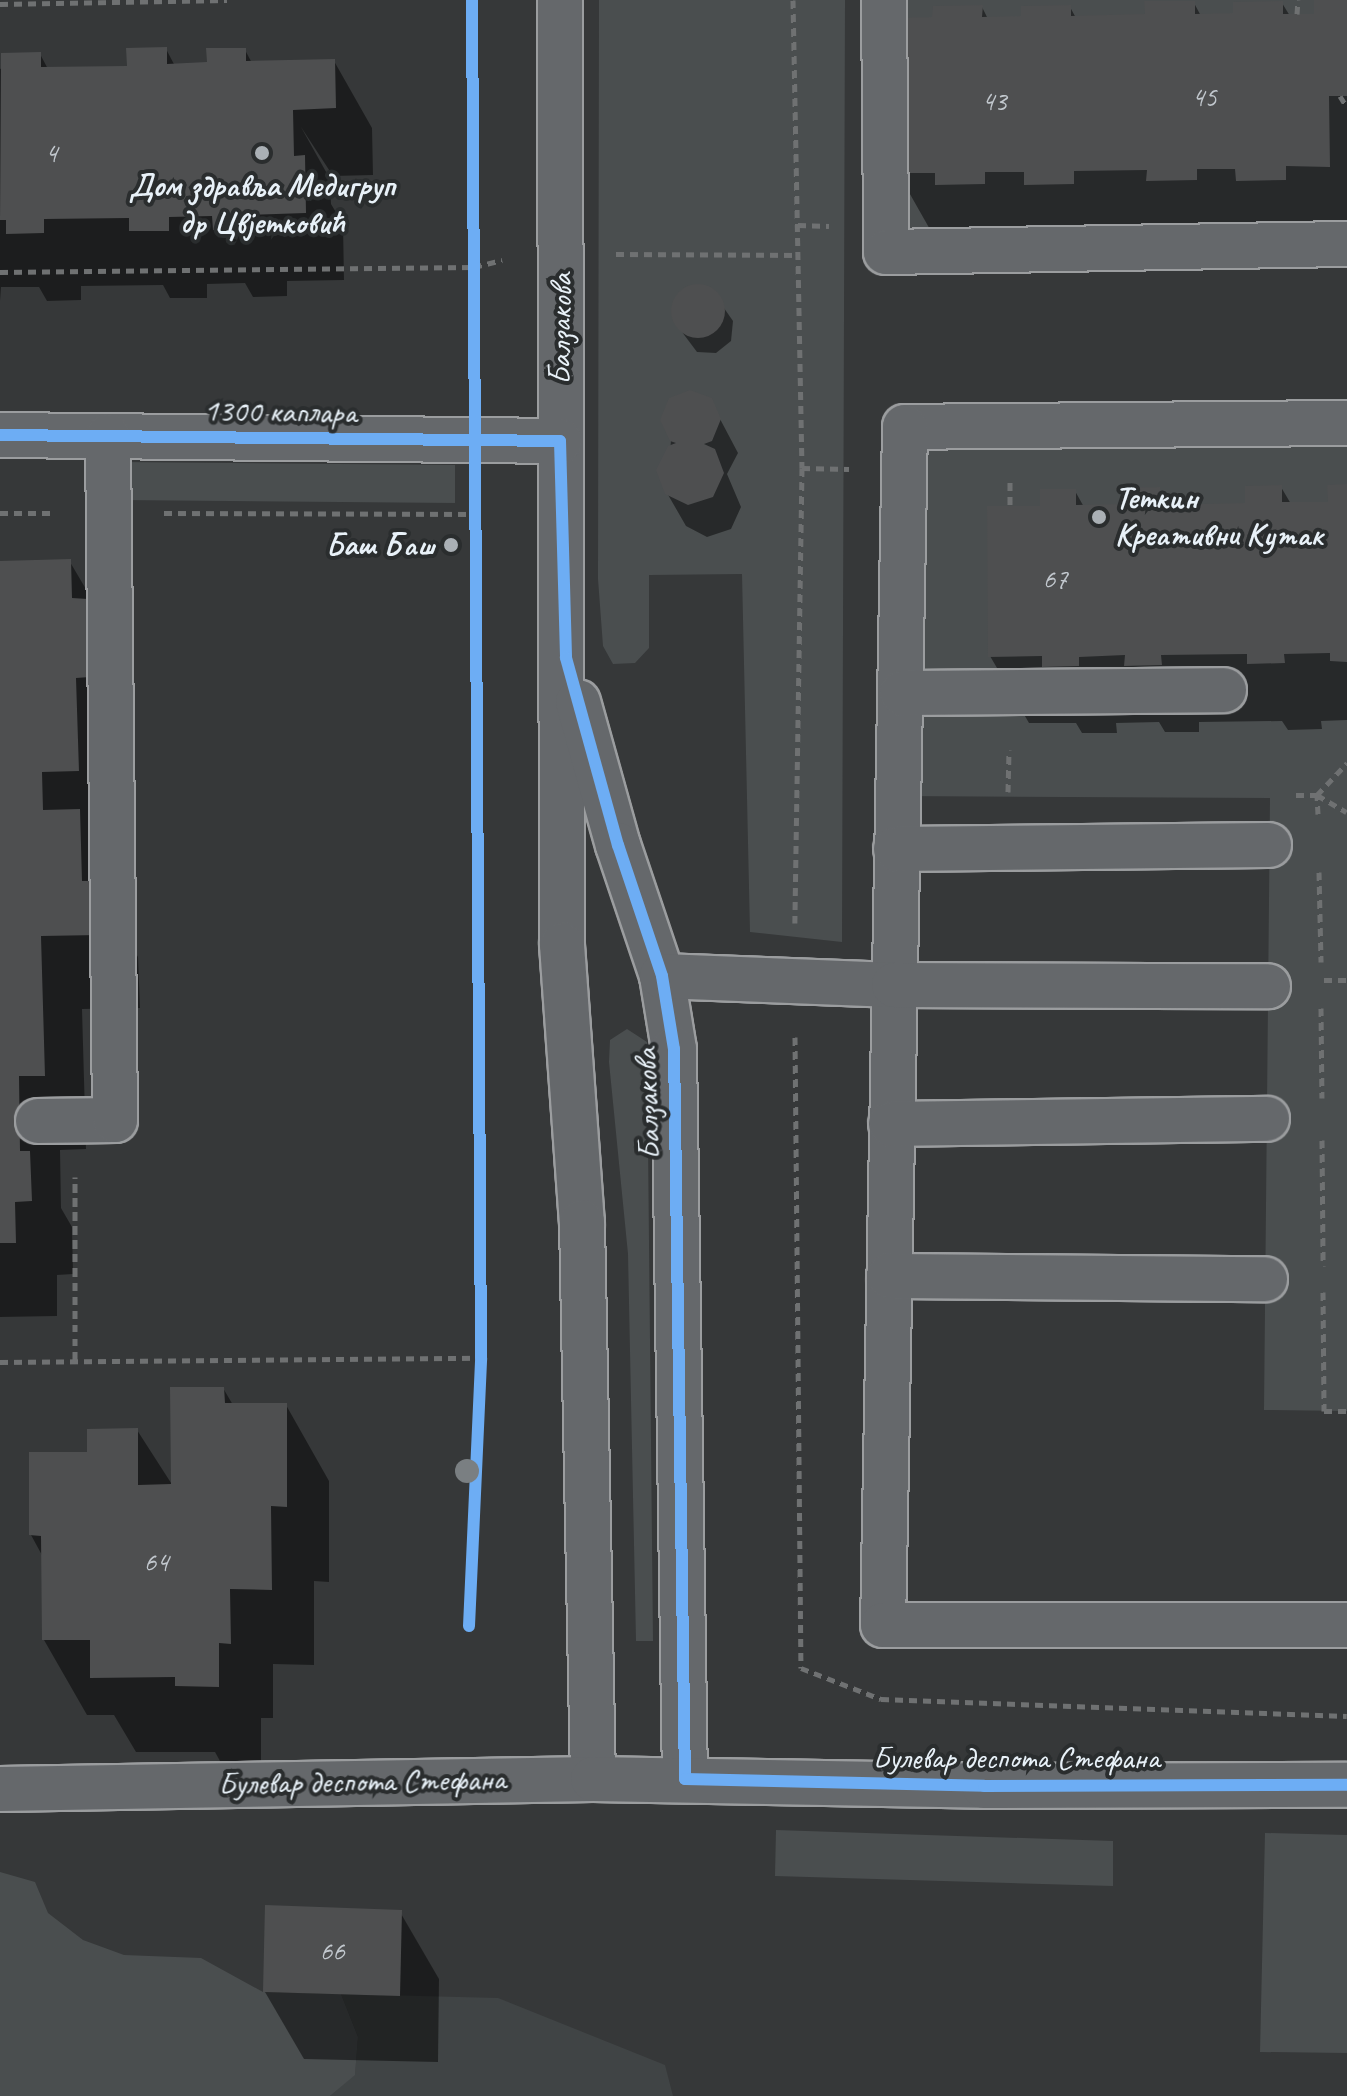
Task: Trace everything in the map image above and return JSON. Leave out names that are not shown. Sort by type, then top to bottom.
[{"type":"street","name":"Балзакова","points":[[560,0],[563,254],[560,441],[566,658],[562,945],[582,1222],[593,1779]]},
{"type":"street","points":[[884,0],[886,252],[1347,244]]},
{"type":"street","points":[[1347,423],[905,427],[883,1625],[1347,1625]]},
{"type":"street","name":"1300 каплара","points":[[0,435],[560,441]]},
{"type":"street","points":[[38,1121],[115,1120],[108,436]]},
{"type":"street","name":"Балзакова","points":[[566,658],[618,845],[662,976],[674,1049],[685,1779]]},
{"type":"street","points":[[902,693],[1224,690]]},
{"type":"street","points":[[896,849],[1269,845]]},
{"type":"street","points":[[662,976],[894,985],[1268,986]]},
{"type":"street","points":[[891,1124],[1267,1119]]},
{"type":"street","points":[[889,1276],[1265,1279]]},
{"type":"street","name":"Булевар деспота Стефана","points":[[0,1789],[593,1779],[984,1786],[1347,1785]]},
{"type":"path","points":[[0,4],[227,0]]},
{"type":"path","points":[[1297,14],[1298,0]]},
{"type":"path","points":[[1340,96],[1347,107]]},
{"type":"path","points":[[0,272],[474,267],[525,255],[563,254],[799,255]]},
{"type":"path","points":[[1010,469],[1010,506]]},
{"type":"path","points":[[0,513],[475,514]]},
{"type":"path","points":[[1010,692],[1008,795],[992,795],[1023,796]]},
{"type":"path","points":[[1318,826],[1317,795],[1347,763]]},
{"type":"path","points":[[1286,795],[1317,795],[1347,812]]},
{"type":"path","points":[[1319,857],[1322,1108]]},
{"type":"path","points":[[1321,981],[1347,980]]},
{"type":"path","points":[[1322,1124],[1324,1411],[1347,1411]]},
{"type":"path","points":[[0,1362],[481,1358]]},
{"type":"shaded area","points":[[599,0],[845,0],[842,942],[750,932],[742,574],[649,575],[649,648],[635,663],[613,664],[603,646],[598,579]]},
{"type":"shaded area","points":[[884,0],[1347,0],[1347,244],[886,252]]},
{"type":"shaded area","points":[[1347,422],[1347,1411],[1264,1410],[1270,798],[899,796],[905,425]]},
{"type":"shaded area","points":[[120,462],[455,465],[455,503],[120,500]]},
{"type":"shaded area","points":[[627,1029],[647,1042],[653,1641],[636,1641],[628,1254],[609,1062],[610,1040]]},
{"type":"shaded area","points":[[776,1830],[1113,1841],[1113,1886],[775,1876]]},
{"type":"shaded area","points":[[1265,1833],[1347,1835],[1347,2053],[1260,2052]]},
{"type":"shaded area","points":[[0,1872],[35,1882],[48,1913],[83,1940],[124,1955],[201,1958],[263,1992],[341,1994],[358,2037],[355,2075],[330,2096],[0,2096]]},
{"type":"shaded area","points":[[341,1994],[498,1998],[665,2065],[673,2096],[330,2096],[355,2074],[358,2037]]},
{"type":"building","points":[[1314,0],[1347,0],[1347,96],[1329,96],[1330,167],[1286,166],[1286,180],[1236,181],[1235,169],[1197,169],[1197,180],[1146,181],[1147,170],[1074,171],[1074,184],[1024,185],[1024,172],[985,172],[985,184],[935,185],[935,173],[896,173],[894,18],[932,17],[933,6],[983,5],[982,17],[1021,16],[1021,6],[1071,5],[1071,16],[1145,14],[1144,1],[1195,1],[1195,14],[1233,13],[1233,2],[1283,1],[1283,14],[1314,14]]},
{"type":"building","points":[[167,47],[167,64],[207,62],[206,48],[246,48],[246,61],[335,59],[336,108],[293,110],[294,156],[305,155],[306,213],[249,215],[249,229],[213,230],[212,216],[169,217],[169,231],[129,231],[129,218],[44,219],[44,233],[6,234],[6,220],[0,220],[1,53],[41,52],[41,67],[127,66],[126,48]]},
{"type":"building","points":[[698,284],[717,292],[725,311],[717,330],[698,338],[679,330],[671,311],[679,292]]},
{"type":"building","points":[[690,390],[712,398],[721,419],[712,441],[704,444],[715,449],[724,473],[713,497],[688,505],[665,494],[656,470],[668,446],[676,443],[670,441],[660,420],[669,398]]},
{"type":"building","points":[[1347,484],[1347,662],[1330,661],[1330,653],[1284,654],[1285,663],[1247,664],[1247,654],[1161,655],[1162,665],[1124,666],[1125,655],[1079,657],[1079,666],[1042,667],[1042,656],[988,657],[987,506],[1040,506],[1040,489],[1076,489],[1076,505],[1122,504],[1122,488],[1160,487],[1160,505],[1245,503],[1245,486],[1282,485],[1282,502],[1328,502],[1327,485]]},
{"type":"building","points":[[71,559],[72,598],[88,599],[90,677],[76,678],[79,771],[42,772],[43,810],[80,809],[82,881],[97,881],[99,935],[41,936],[45,1076],[19,1076],[20,1151],[30,1151],[32,1201],[15,1202],[16,1243],[0,1243],[0,561]]},
{"type":"building","points":[[170,1387],[224,1387],[225,1403],[287,1403],[287,1507],[271,1506],[272,1590],[230,1589],[231,1644],[219,1643],[219,1687],[175,1686],[175,1677],[90,1678],[90,1640],[42,1640],[41,1536],[29,1535],[29,1452],[87,1452],[87,1429],[138,1428],[138,1485],[171,1484]]},
{"type":"building","points":[[265,1905],[402,1910],[400,1996],[263,1992]]},
{"type":"cycle path","points":[[469,1626],[481,1358],[472,0]]},
{"type":"cycle path","points":[[0,435],[560,441],[566,658],[618,845],[662,976],[674,1049],[685,1779],[984,1786],[1347,1785]]},
{"type":"place","name":"Дом здравља Медигруп др Цвјетковић","points":[[262,153]]},
{"type":"place","name":"Теткин Креативни Кутак","points":[[1099,517]]},
{"type":"place","name":"Баш Баш","points":[[451,545]]}]
